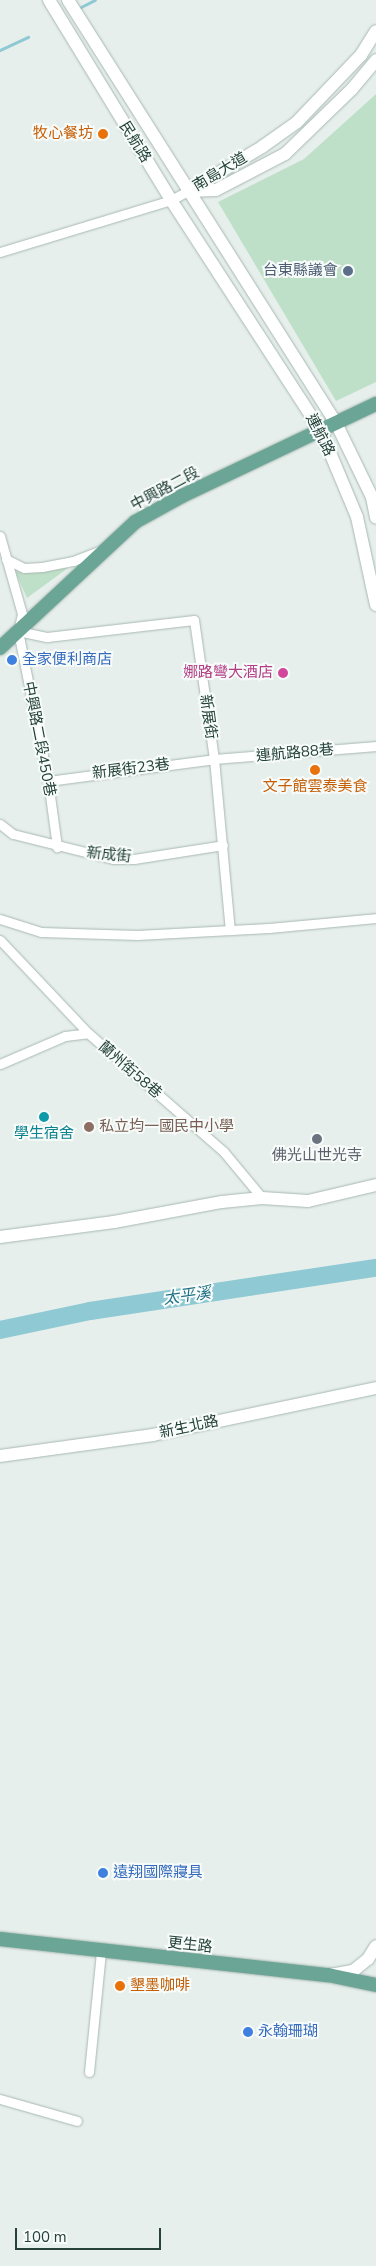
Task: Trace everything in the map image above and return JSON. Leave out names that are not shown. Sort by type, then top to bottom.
[{"type":"main road","name":"中興路二段","points":[[0,648],[135,522],[182,496],[376,404]]},
{"type":"main road","name":"更生路","points":[[0,1939],[100,1952],[328,1975],[376,1985]]},
{"type":"street","name":"民航路","points":[[49,0],[171,200],[226,281]]},
{"type":"street","name":"民航路","points":[[68,0],[240,270]]},
{"type":"street","name":"南島大道","points":[[188,191],[262,148],[297,122],[361,55],[376,31]]},
{"type":"street","points":[[361,55],[375,65]]},
{"type":"street","name":"南島大道","points":[[188,191],[216,190],[285,154],[331,111],[375,65]]},
{"type":"street","points":[[0,252],[171,200],[188,191]]},
{"type":"street","name":"連航路","points":[[240,270],[336,423],[374,496],[376,518]]},
{"type":"street","name":"連航路","points":[[226,281],[321,431],[357,517],[376,605]]},
{"type":"street","name":"中興路二段450巷","points":[[0,536],[22,614],[18,631],[48,781],[57,847]]},
{"type":"street","points":[[6,560],[24,568],[42,567],[73,561],[104,550]]},
{"type":"street","name":"新展街","points":[[18,631],[47,637],[194,620],[214,759],[230,930]]},
{"type":"street","name":"連航路88巷","points":[[214,759],[376,746]]},
{"type":"street","name":"新展街23巷","points":[[48,781],[214,759]]},
{"type":"street","name":"新成街","points":[[0,824],[13,834],[97,856],[134,859],[223,845]]},
{"type":"street","points":[[0,919],[41,932],[137,935],[230,930],[376,918]]},
{"type":"street","name":"蘭州街58巷","points":[[0,940],[88,1033],[224,1152],[262,1198]]},
{"type":"street","points":[[0,1064],[65,1036],[88,1033]]},
{"type":"street","points":[[0,1237],[262,1198],[308,1201],[376,1185]]},
{"type":"street","name":"新生北路","points":[[0,1456],[153,1434],[376,1388]]},
{"type":"street","points":[[328,1975],[353,1971],[368,1959],[376,1946]]},
{"type":"street","points":[[89,2072],[100,1952]]},
{"type":"street","points":[[0,2099],[77,2121]]},
{"type":"green space","points":[[376,94],[376,382],[336,401],[218,202],[304,159]]},
{"type":"green space","points":[[68,568],[27,598],[15,571],[21,572]]},
{"type":"waterway","points":[[77,9],[95,0]]},
{"type":"waterway","points":[[0,50],[28,37]]},
{"type":"waterway","name":"太平溪","points":[[0,1330],[90,1311],[376,1268]]},
{"type":"place","name":"牧心餐坊","points":[[103,134]]},
{"type":"place","name":"台東縣議會","points":[[348,271]]},
{"type":"place","name":"全家便利商店","points":[[12,660]]},
{"type":"place","name":"娜路彎大酒店","points":[[283,673]]},
{"type":"place","name":"文子館雲泰美食","points":[[315,770]]},
{"type":"place","name":"學生宿舍","points":[[44,1117]]},
{"type":"place","name":"私立均一國民中小學","points":[[89,1127]]},
{"type":"place","name":"佛光山世光寺","points":[[317,1139]]},
{"type":"place","name":"遠翔國際寢具","points":[[103,1873]]},
{"type":"place","name":"墾墨咖啡","points":[[120,1986]]},
{"type":"place","name":"永翰珊瑚","points":[[248,2032]]}]
